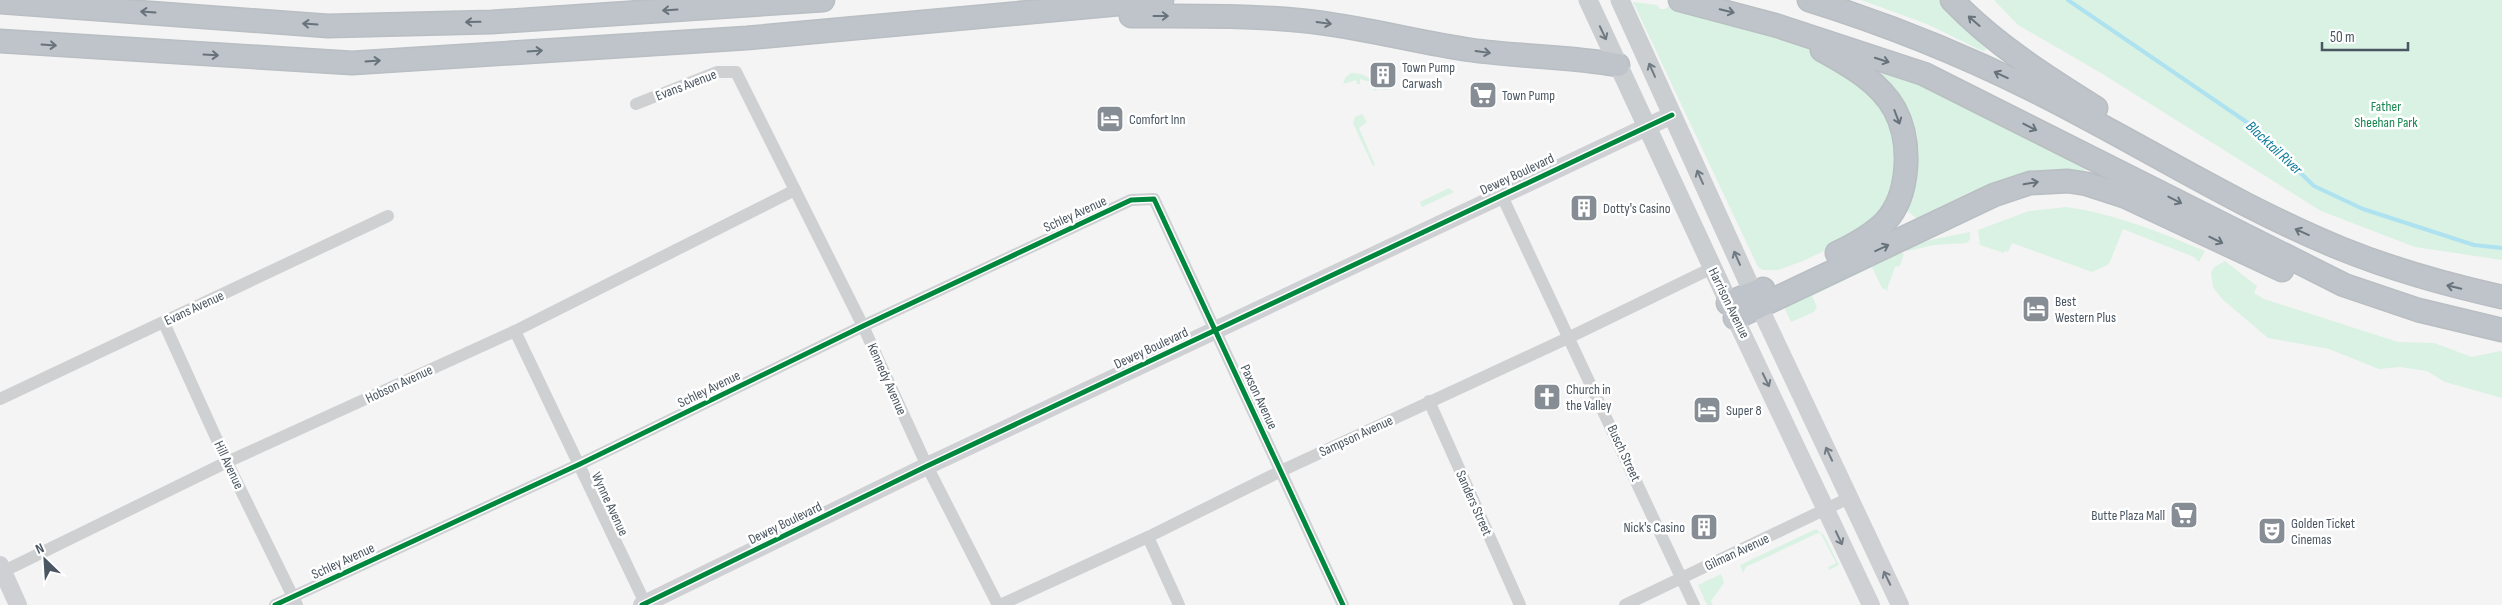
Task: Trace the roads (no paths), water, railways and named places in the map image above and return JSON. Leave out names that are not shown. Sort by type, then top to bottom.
[{"type":"highway","points":[[0,2],[328,26],[492,22],[823,0]]},
{"type":"highway","points":[[0,41],[352,63],[747,38],[1162,0]]},
{"type":"highway","points":[[1680,0],[1778,26],[1924,74],[2344,285]]},
{"type":"highway","points":[[1809,0],[1883,24],[1956,53],[2032,89],[2250,207],[2342,250],[2450,286],[2502,297]]},
{"type":"highway","points":[[1952,0],[1992,36],[2042,73],[2121,124],[2153,154]]},
{"type":"highway","points":[[1025,12],[1087,16],[1229,16],[1307,21],[1472,50],[1545,58],[1588,59],[1618,65]]},
{"type":"highway","points":[[1756,300],[1856,244],[1886,221],[1896,204],[1905,176],[1905,145],[1902,128],[1895,110],[1881,91],[1858,72],[1778,26]]},
{"type":"highway","points":[[1732,311],[1994,195],[2030,182],[2048,181],[2087,184],[2124,196],[2239,252],[2293,274],[2344,285],[2418,310],[2502,330]]},
{"type":"main road","name":"Harrison Avenue","points":[[1588,0],[1732,311]]},
{"type":"main road","name":"Harrison Avenue","points":[[1620,0],[1756,300]]},
{"type":"street","name":"Evans Avenue","points":[[636,104],[717,72],[736,72]]},
{"type":"street","name":"Kennedy Avenue","points":[[736,72],[863,326],[927,466],[999,605]]},
{"type":"street","name":"Dewey Boulevard","points":[[644,604],[927,466],[1215,329],[1672,115]]},
{"type":"street","name":"Hobson Avenue","points":[[1,570],[228,462],[514,331],[795,190]]},
{"type":"street","name":"Busch Street","points":[[1501,194],[1570,337],[1694,605]]},
{"type":"street","name":"Schley Avenue","points":[[275,605],[295,601],[863,326],[1131,200],[1154,199]]},
{"type":"street","name":"Paxson Avenue","points":[[1154,199],[1343,605]]},
{"type":"street","name":"Evans Avenue","points":[[0,399],[388,216]]},
{"type":"street","name":"Sampson Avenue","points":[[999,605],[1148,538],[1281,471],[1570,337],[1712,268]]},
{"type":"street","name":"Harrison Avenue","points":[[1756,300],[1900,605]]},
{"type":"street","name":"Harrison Avenue","points":[[1732,311],[1872,605]]},
{"type":"street","name":"Hill Avenue","points":[[164,323],[295,601]]},
{"type":"street","name":"Wynne Avenue","points":[[514,331],[580,464],[644,604]]},
{"type":"street","name":"Sanders Street","points":[[1429,402],[1520,605]]},
{"type":"street","name":"Gilman Avenue","points":[[1625,605],[1849,498]]},
{"type":"street","points":[[1148,538],[1179,605]]},
{"type":"street","points":[[1,570],[18,605]]},
{"type":"waterway","name":"Blacktail River","points":[[2068,0],[2251,125],[2314,186],[2363,209],[2474,245],[2502,248]]},
{"type":"place","name":"Town Pump Carwash","points":[[1383,75]]},
{"type":"place","name":"Town Pump","points":[[1483,95]]},
{"type":"place","name":"Comfort Inn","points":[[1110,119]]},
{"type":"place","name":"Dotty's Casino","points":[[1584,208]]},
{"type":"place","name":"Best Western Plus","points":[[2036,309]]},
{"type":"place","name":"Church in the Valley","points":[[1547,397]]},
{"type":"place","name":"Super 8","points":[[1707,410]]},
{"type":"place","name":"Butte Plaza Mall","points":[[2184,515]]},
{"type":"place","name":"Nick's Casino","points":[[1704,527]]},
{"type":"place","name":"Golden Ticket Cinemas","points":[[2272,531]]},
{"type":"park label","name":"Father Sheehan Park","points":[[2386,114]]}]
